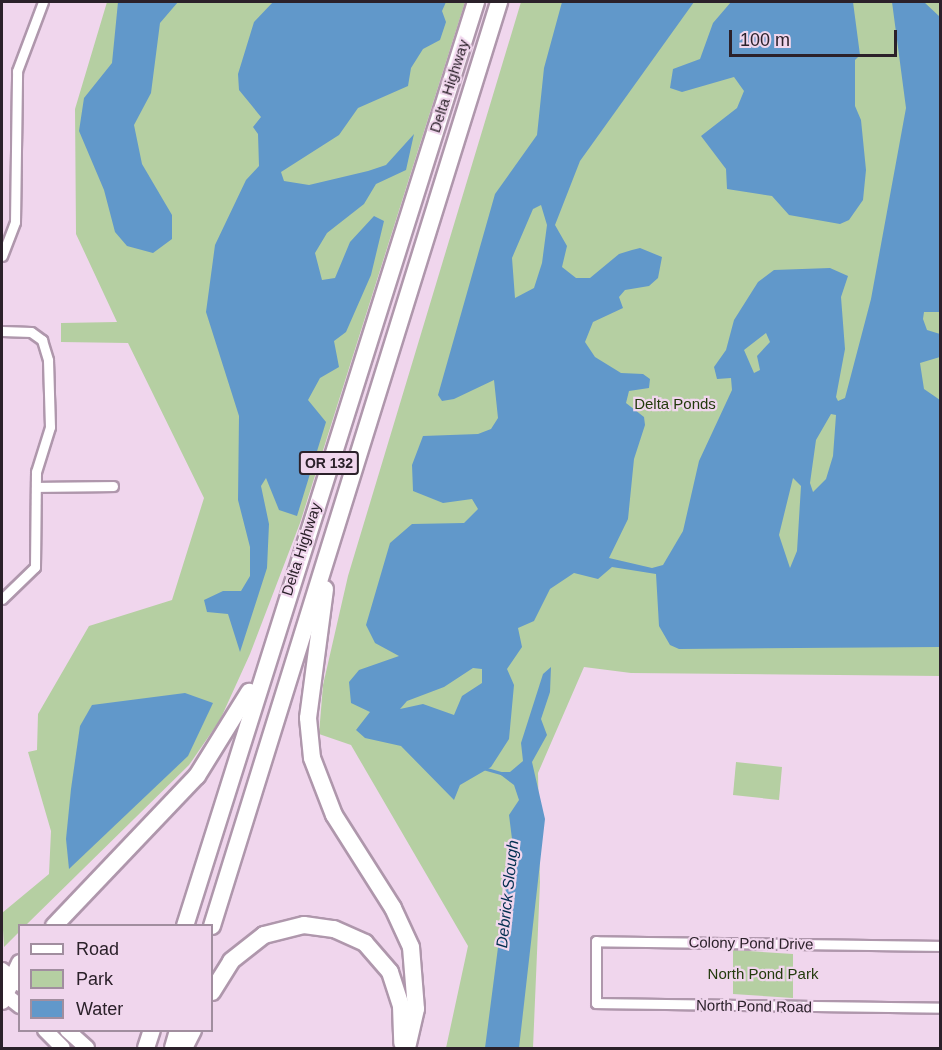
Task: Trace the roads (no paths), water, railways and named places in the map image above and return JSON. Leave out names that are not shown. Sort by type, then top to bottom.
[{"type":"highway","name":"Delta Highway","points":[[186,924],[264,665],[476,2]]},
{"type":"highway","name":"Delta Highway","points":[[213,924],[499,2]]},
{"type":"highway","points":[[333,532],[308,718],[312,758],[334,815],[393,908],[411,947],[416,1009],[406,1048]]},
{"type":"highway","points":[[56,924],[197,776],[264,665]]},
{"type":"highway","points":[[213,990],[231,961],[264,935],[304,925],[334,929],[365,943],[390,972],[401,1006],[401,1048]]},
{"type":"highway","points":[[2,995],[10,977]]},
{"type":"highway","points":[[146,1048],[151,1032]]},
{"type":"highway","points":[[173,1048],[177,1032]]},
{"type":"highway","points":[[184,1048],[191,1032]]},
{"type":"main road","points":[[2,995],[18,1005]]},
{"type":"main road","points":[[47,1032],[63,1048]]},
{"type":"main road","points":[[69,1032],[87,1048]]},
{"type":"street","points":[[2,256],[15,222],[17,71],[43,2]]},
{"type":"street","points":[[2,331],[35,334],[47,352],[50,427],[37,466],[35,567],[2,599]]},
{"type":"street","points":[[36,487],[112,486]]},
{"type":"street","name":"Colony Pond Drive","points":[[596,974],[596,941],[940,946]]},
{"type":"street","name":"North Pond Road","points":[[596,974],[596,1003],[940,1008]]},
{"type":"water","points":[[118,2],[178,2],[160,23],[151,93],[134,125],[142,164],[172,215],[172,239],[153,253],[127,246],[115,232],[104,190],[79,131],[84,98],[112,63]]},
{"type":"water","points":[[273,2],[446,2],[442,11],[446,22],[440,40],[423,49],[411,68],[408,86],[358,108],[339,135],[281,172],[284,181],[309,185],[368,171],[386,165],[414,134],[406,170],[376,184],[364,204],[327,233],[315,253],[322,280],[335,278],[350,242],[374,216],[384,221],[371,275],[346,332],[334,341],[339,367],[320,378],[308,400],[326,422],[297,516],[279,510],[266,478],[261,486],[269,524],[267,568],[240,652],[228,614],[207,612],[204,600],[223,591],[241,591],[250,576],[250,547],[238,500],[239,416],[206,312],[215,245],[246,180],[259,166],[258,134],[253,127],[261,117],[239,90],[238,74],[254,22]]},
{"type":"water","points":[[562,2],[694,2],[580,161],[555,225],[567,246],[562,267],[576,278],[590,278],[619,254],[640,248],[662,257],[658,278],[649,286],[625,290],[619,297],[623,308],[593,322],[585,342],[595,357],[621,373],[643,374],[650,379],[649,388],[629,391],[626,403],[644,417],[645,425],[634,459],[628,519],[609,558],[652,568],[663,565],[683,531],[699,461],[732,390],[731,378],[717,379],[714,367],[726,350],[734,320],[758,282],[774,270],[830,268],[848,276],[841,297],[845,349],[836,397],[838,401],[845,398],[871,299],[906,108],[892,2],[924,2],[940,17],[940,312],[924,312],[923,319],[927,330],[940,334],[940,357],[920,363],[924,389],[940,400],[940,647],[679,649],[670,645],[659,626],[656,574],[612,567],[598,579],[574,573],[550,589],[534,621],[518,628],[522,647],[507,669],[514,685],[509,739],[491,767],[460,785],[454,800],[401,746],[365,738],[356,730],[370,712],[351,703],[349,682],[359,670],[399,656],[375,643],[366,625],[390,543],[412,524],[464,523],[478,509],[472,499],[443,503],[413,491],[412,465],[423,436],[478,434],[491,429],[498,418],[494,380],[454,399],[442,401],[438,395],[495,194],[537,135],[544,68]],"holes":[[[541,205],[547,225],[542,263],[534,288],[515,298],[512,258],[533,209]],[[766,333],[770,342],[757,356],[760,370],[754,373],[744,350]],[[831,414],[836,415],[833,456],[826,479],[813,492],[810,483],[816,440]],[[793,478],[801,486],[797,551],[790,568],[779,535]],[[473,668],[482,669],[482,683],[462,696],[454,715],[423,704],[400,709],[407,701],[444,687]]]},
{"type":"water","points":[[731,2],[853,2],[860,55],[855,60],[855,106],[861,120],[866,170],[863,200],[849,220],[840,224],[789,215],[772,196],[727,189],[726,169],[701,136],[737,108],[744,91],[734,77],[682,92],[670,88],[673,69],[700,59],[713,23]]},
{"type":"water","points":[[551,667],[550,692],[541,719],[547,735],[532,762],[545,819],[519,1048],[485,1048],[512,839],[509,815],[519,800],[514,785],[497,772],[510,772],[523,761],[521,743],[543,674]]},
{"type":"water","points":[[185,693],[213,703],[188,756],[69,869],[66,839],[71,789],[80,726],[92,705]]},
{"type":"waterway","name":"Debrick Slough","points":[[483,768],[504,774]]},
{"type":"park label","name":"Delta Ponds","points":[[675,404]]},
{"type":"park label","name":"North Pond Park","points":[[763,974]]}]
